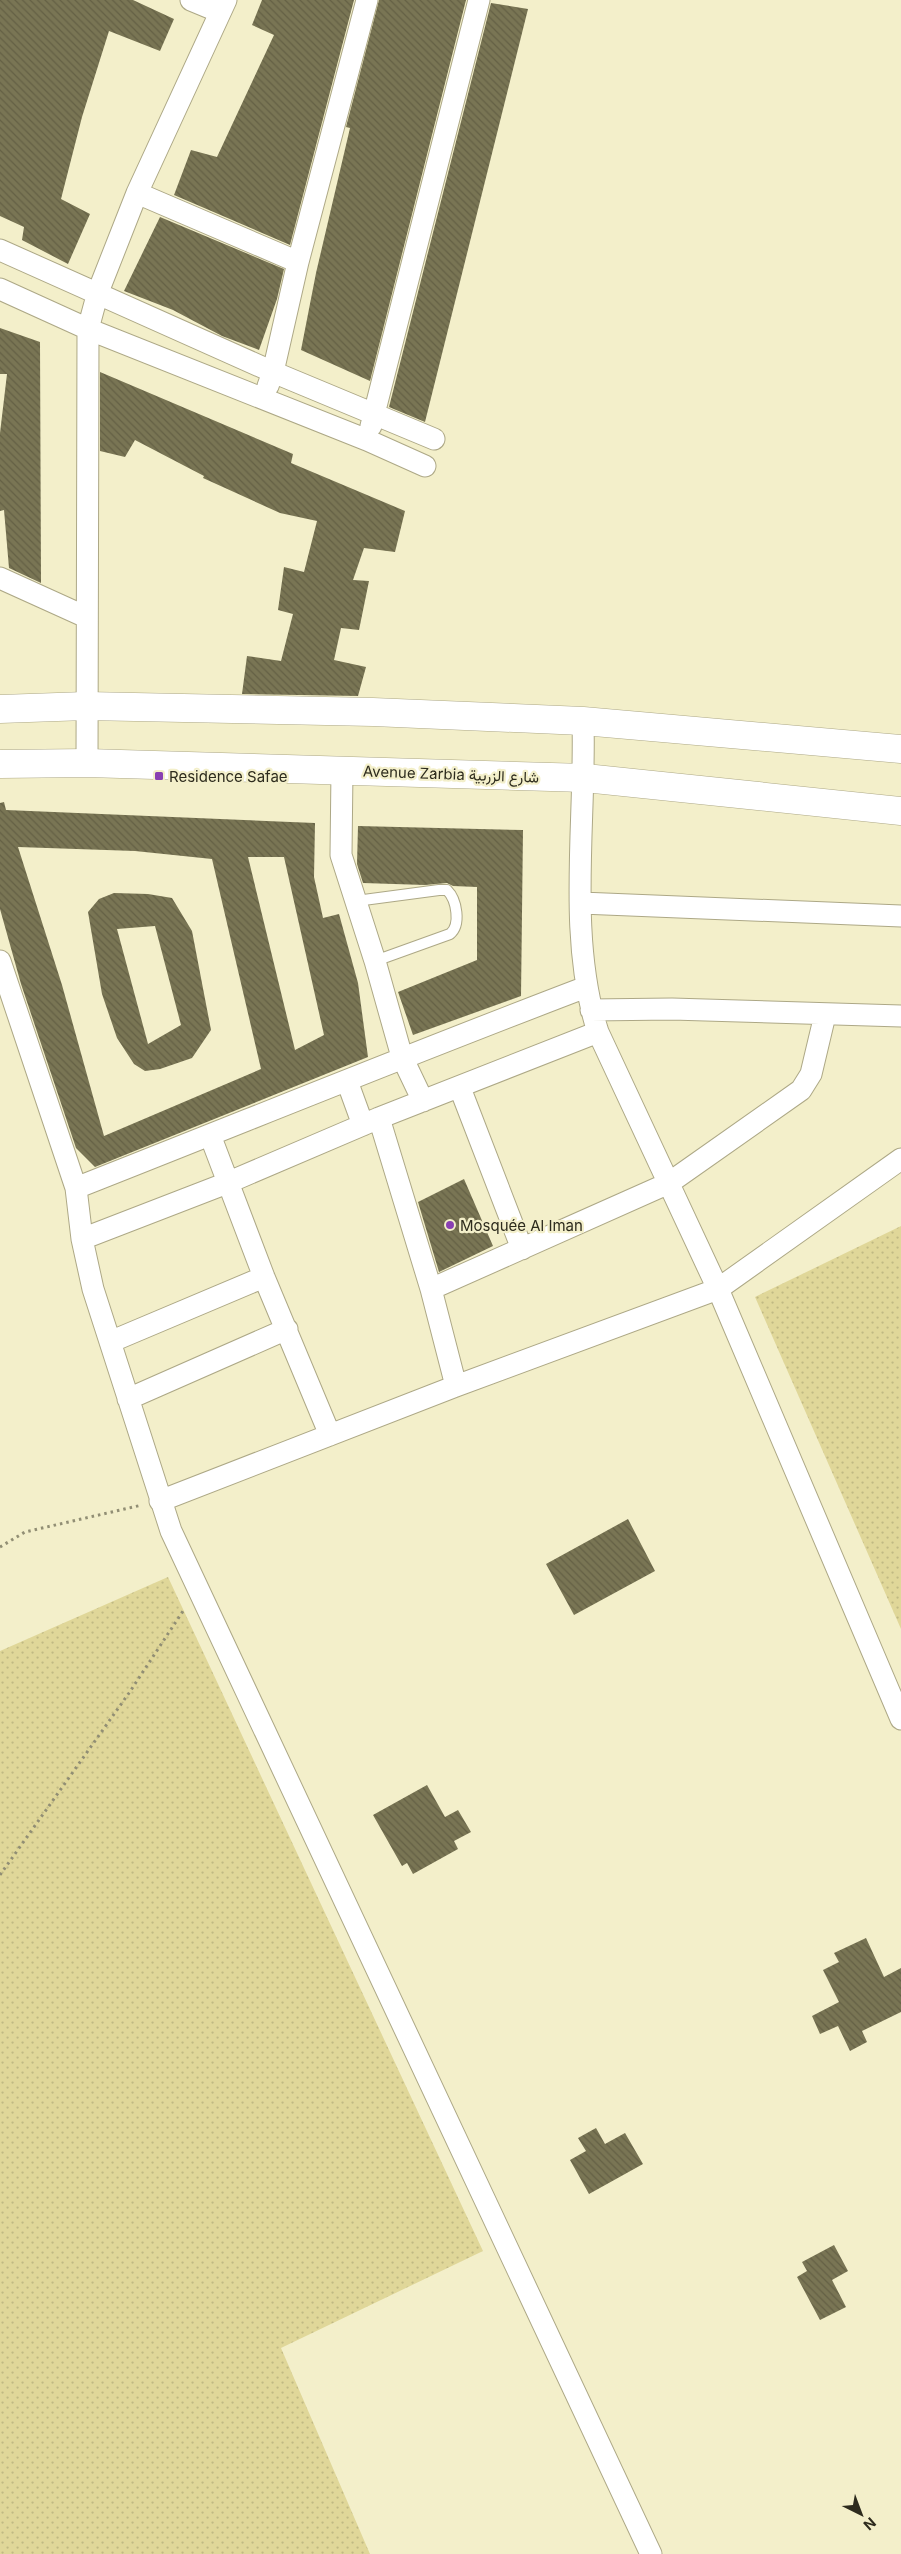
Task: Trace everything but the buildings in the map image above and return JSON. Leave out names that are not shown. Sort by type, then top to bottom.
[{"type":"main road","points":[[0,709],[86,706],[373,712],[583,721],[901,749]]},
{"type":"main road","name":"Avenue Zarbia شارع الزربية","points":[[0,764],[87,763],[585,778],[901,811]]},
{"type":"street","points":[[87,763],[88,329],[98,292],[137,194],[223,6],[191,0]]},
{"type":"street","points":[[262,400],[273,372],[298,262],[367,0]]},
{"type":"street","points":[[367,440],[479,0]]},
{"type":"street","points":[[137,194],[298,262]]},
{"type":"street","points":[[425,466],[367,440],[262,400],[88,329],[2,290],[7,253],[98,292],[273,372],[434,439]]},
{"type":"street","points":[[0,578],[86,617]]},
{"type":"street","points":[[583,721],[585,778],[580,903],[586,987],[598,1032],[718,1289],[901,1719]]},
{"type":"street","points":[[342,770],[342,855],[402,1057],[423,1101]]},
{"type":"street","points":[[580,903],[901,916]]},
{"type":"street","points":[[0,961],[76,1188],[82,1238],[93,1289],[160,1501],[198,1589],[651,2554]]},
{"type":"street","points":[[76,1188],[347,1081],[402,1057],[586,987]]},
{"type":"street","points":[[591,1010],[672,1009],[901,1016]]},
{"type":"street","points":[[431,1289],[669,1183],[801,1090],[811,1074],[825,1015]]},
{"type":"street","points":[[82,1238],[227,1182],[371,1122],[598,1032]]},
{"type":"street","points":[[347,1081],[371,1122],[431,1289],[456,1386]]},
{"type":"street","points":[[460,1088],[522,1249]]},
{"type":"street","points":[[210,1135],[264,1277],[330,1435]]},
{"type":"street","points":[[160,1501],[456,1386],[718,1289],[901,1160]]},
{"type":"street","points":[[110,1342],[264,1277]]},
{"type":"street","points":[[128,1399],[287,1330]]},
{"type":"lane","points":[[356,901],[439,890],[447,890],[452,895],[457,923],[455,930],[450,934],[375,961]]},
{"type":"path","points":[[0,1547],[25,1532],[160,1501]]},
{"type":"path","points":[[0,1875],[129,1693],[198,1589]]},
{"type":"shaded area","points":[[901,1226],[901,1629],[755,1297]]},
{"type":"shaded area","points":[[168,1577],[483,2251],[281,2348],[370,2554],[0,2554],[0,1651]]},
{"type":"place","name":"Residence Safae","points":[[159,776]]},
{"type":"place","name":"Mosquée Al Iman","points":[[450,1225]]}]
